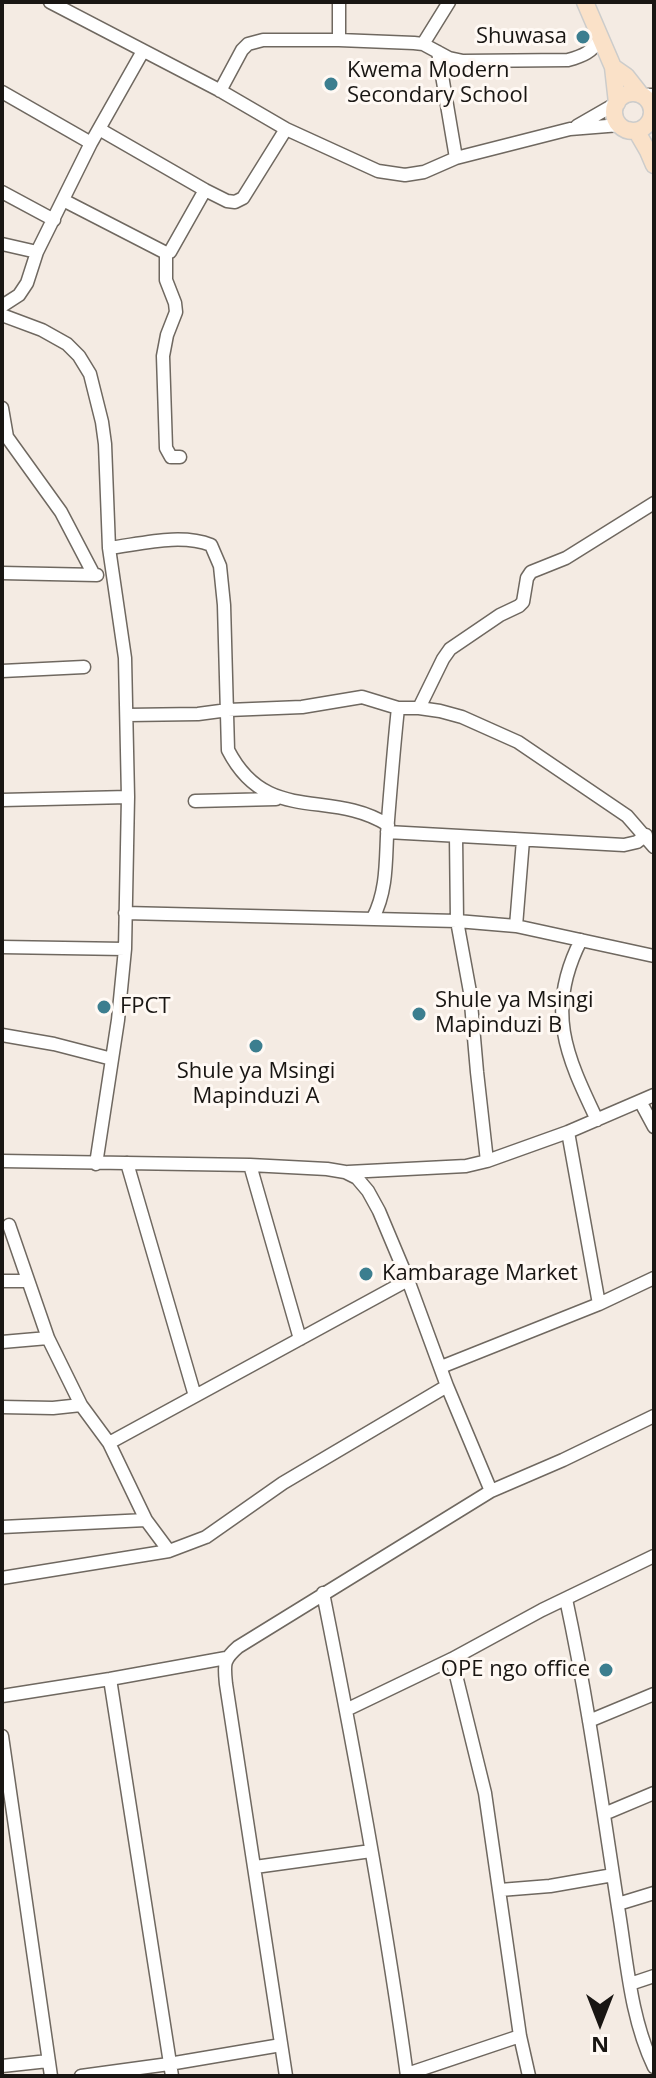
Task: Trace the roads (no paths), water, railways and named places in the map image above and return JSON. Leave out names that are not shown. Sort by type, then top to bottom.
[{"type":"main road","points":[[585,2],[613,67],[616,118],[623,127],[637,132],[651,158]]},
{"type":"main road","points":[[613,67],[648,95],[652,114],[647,133],[651,158]]},
{"type":"main road","points":[[617,103],[627,94],[648,95]]},
{"type":"main road","points":[[623,127],[640,130],[652,119]]},
{"type":"street","points":[[50,2],[286,129],[378,171],[405,175],[424,172],[456,158],[570,129],[623,127]]},
{"type":"street","points":[[339,2],[339,40]]},
{"type":"street","points":[[423,44],[449,2]]},
{"type":"street","points":[[220,91],[242,50],[248,44],[263,40],[423,44],[449,58],[463,61],[568,60],[590,52],[600,39]]},
{"type":"street","points":[[2,306],[19,295],[27,283],[37,252],[91,143],[143,51]]},
{"type":"street","points":[[438,52],[456,158]]},
{"type":"street","points":[[2,92],[91,143]]},
{"type":"street","points":[[570,129],[617,103]]},
{"type":"street","points":[[99,129],[205,190],[235,202],[243,198],[286,129]]},
{"type":"street","points":[[166,253],[170,252],[205,190]]},
{"type":"street","points":[[2,192],[54,220]]},
{"type":"street","points":[[63,200],[166,253]]},
{"type":"street","points":[[2,244],[37,252]]},
{"type":"street","points":[[166,253],[166,280],[176,312],[163,356],[166,448],[171,457],[180,457]]},
{"type":"street","points":[[2,315],[42,330],[67,344],[79,356],[90,374],[105,444],[109,548],[125,658],[128,797],[125,949],[107,1106],[96,1164]]},
{"type":"street","points":[[2,408],[7,437],[61,512],[94,575]]},
{"type":"street","points":[[419,708],[450,649],[500,615],[519,606],[523,602],[528,575],[566,558],[651,507]]},
{"type":"street","points":[[109,548],[178,539],[211,545],[220,566],[228,750],[254,784],[279,799]]},
{"type":"street","points":[[2,573],[112,574]]},
{"type":"street","points":[[2,671],[84,667]]},
{"type":"street","points":[[127,715],[302,707],[362,697],[398,708],[419,708],[462,717],[518,742],[627,816],[650,841]]},
{"type":"street","points":[[373,918],[385,891],[398,708]]},
{"type":"street","points":[[2,800],[128,797]]},
{"type":"street","points":[[195,801],[279,799],[362,811],[388,828],[456,836],[624,845],[650,841]]},
{"type":"street","points":[[456,836],[457,921],[470,992],[487,1161]]},
{"type":"street","points":[[516,926],[523,840]]},
{"type":"street","points":[[125,913],[457,921],[516,926],[654,956]]},
{"type":"street","points":[[581,940],[569,962],[564,982],[561,1021],[578,1080],[597,1120]]},
{"type":"street","points":[[2,947],[125,949]]},
{"type":"street","points":[[2,1035],[112,1059]]},
{"type":"street","points":[[2,1161],[250,1165],[345,1172],[466,1166],[568,1132],[654,1095]]},
{"type":"street","points":[[640,1101],[654,1127]]},
{"type":"street","points":[[568,1132],[599,1304]]},
{"type":"street","points":[[127,1163],[195,1396]]},
{"type":"street","points":[[250,1165],[300,1339]]},
{"type":"street","points":[[345,1172],[357,1178],[379,1211],[491,1491]]},
{"type":"street","points":[[9,1225],[48,1338],[81,1405],[109,1443],[146,1520],[169,1551]]},
{"type":"street","points":[[441,1367],[599,1304],[654,1278]]},
{"type":"street","points":[[109,1443],[408,1280]]},
{"type":"street","points":[[2,1281],[27,1281]]},
{"type":"street","points":[[2,1342],[48,1338]]},
{"type":"street","points":[[2,1578],[169,1551],[206,1537],[283,1483],[447,1386]]},
{"type":"street","points":[[2,1407],[81,1405]]},
{"type":"street","points":[[2,1696],[226,1658],[238,1647],[323,1593],[491,1491],[654,1416]]},
{"type":"street","points":[[2,1527],[146,1520]]},
{"type":"street","points":[[346,1710],[654,1556]]},
{"type":"street","points":[[323,1593],[371,1851],[407,2075],[520,2036]]},
{"type":"street","points":[[566,1599],[589,1721],[630,1984],[640,2036],[654,2067]]},
{"type":"street","points":[[226,1658],[226,1684],[286,2076]]},
{"type":"street","points":[[452,1659],[485,1793],[520,2036],[529,2076]]},
{"type":"street","points":[[110,1679],[170,2070]]},
{"type":"street","points":[[589,1721],[654,1694]]},
{"type":"street","points":[[2,1736],[51,2076]]},
{"type":"street","points":[[604,1814],[654,1793]]},
{"type":"street","points":[[255,1867],[371,1851]]},
{"type":"street","points":[[500,1890],[550,1886],[613,1875]]},
{"type":"street","points":[[618,1904],[654,1893]]},
{"type":"street","points":[[630,1984],[654,1976]]},
{"type":"street","points":[[81,2076],[170,2070],[281,2045]]},
{"type":"street","points":[[2,2066],[48,2061]]},
{"type":"place","name":"Shuwasa","points":[[583,37]]},
{"type":"place","name":"Kwema Modern Secondary School","points":[[331,84]]},
{"type":"place","name":"FPCT","points":[[104,1007]]},
{"type":"place","name":"Shule ya Msingi Mapinduzi B","points":[[419,1014]]},
{"type":"place","name":"Shule ya Msingi Mapinduzi A","points":[[256,1046]]},
{"type":"place","name":"Kambarage Market","points":[[366,1274]]},
{"type":"place","name":"OPE ngo office","points":[[606,1670]]}]
